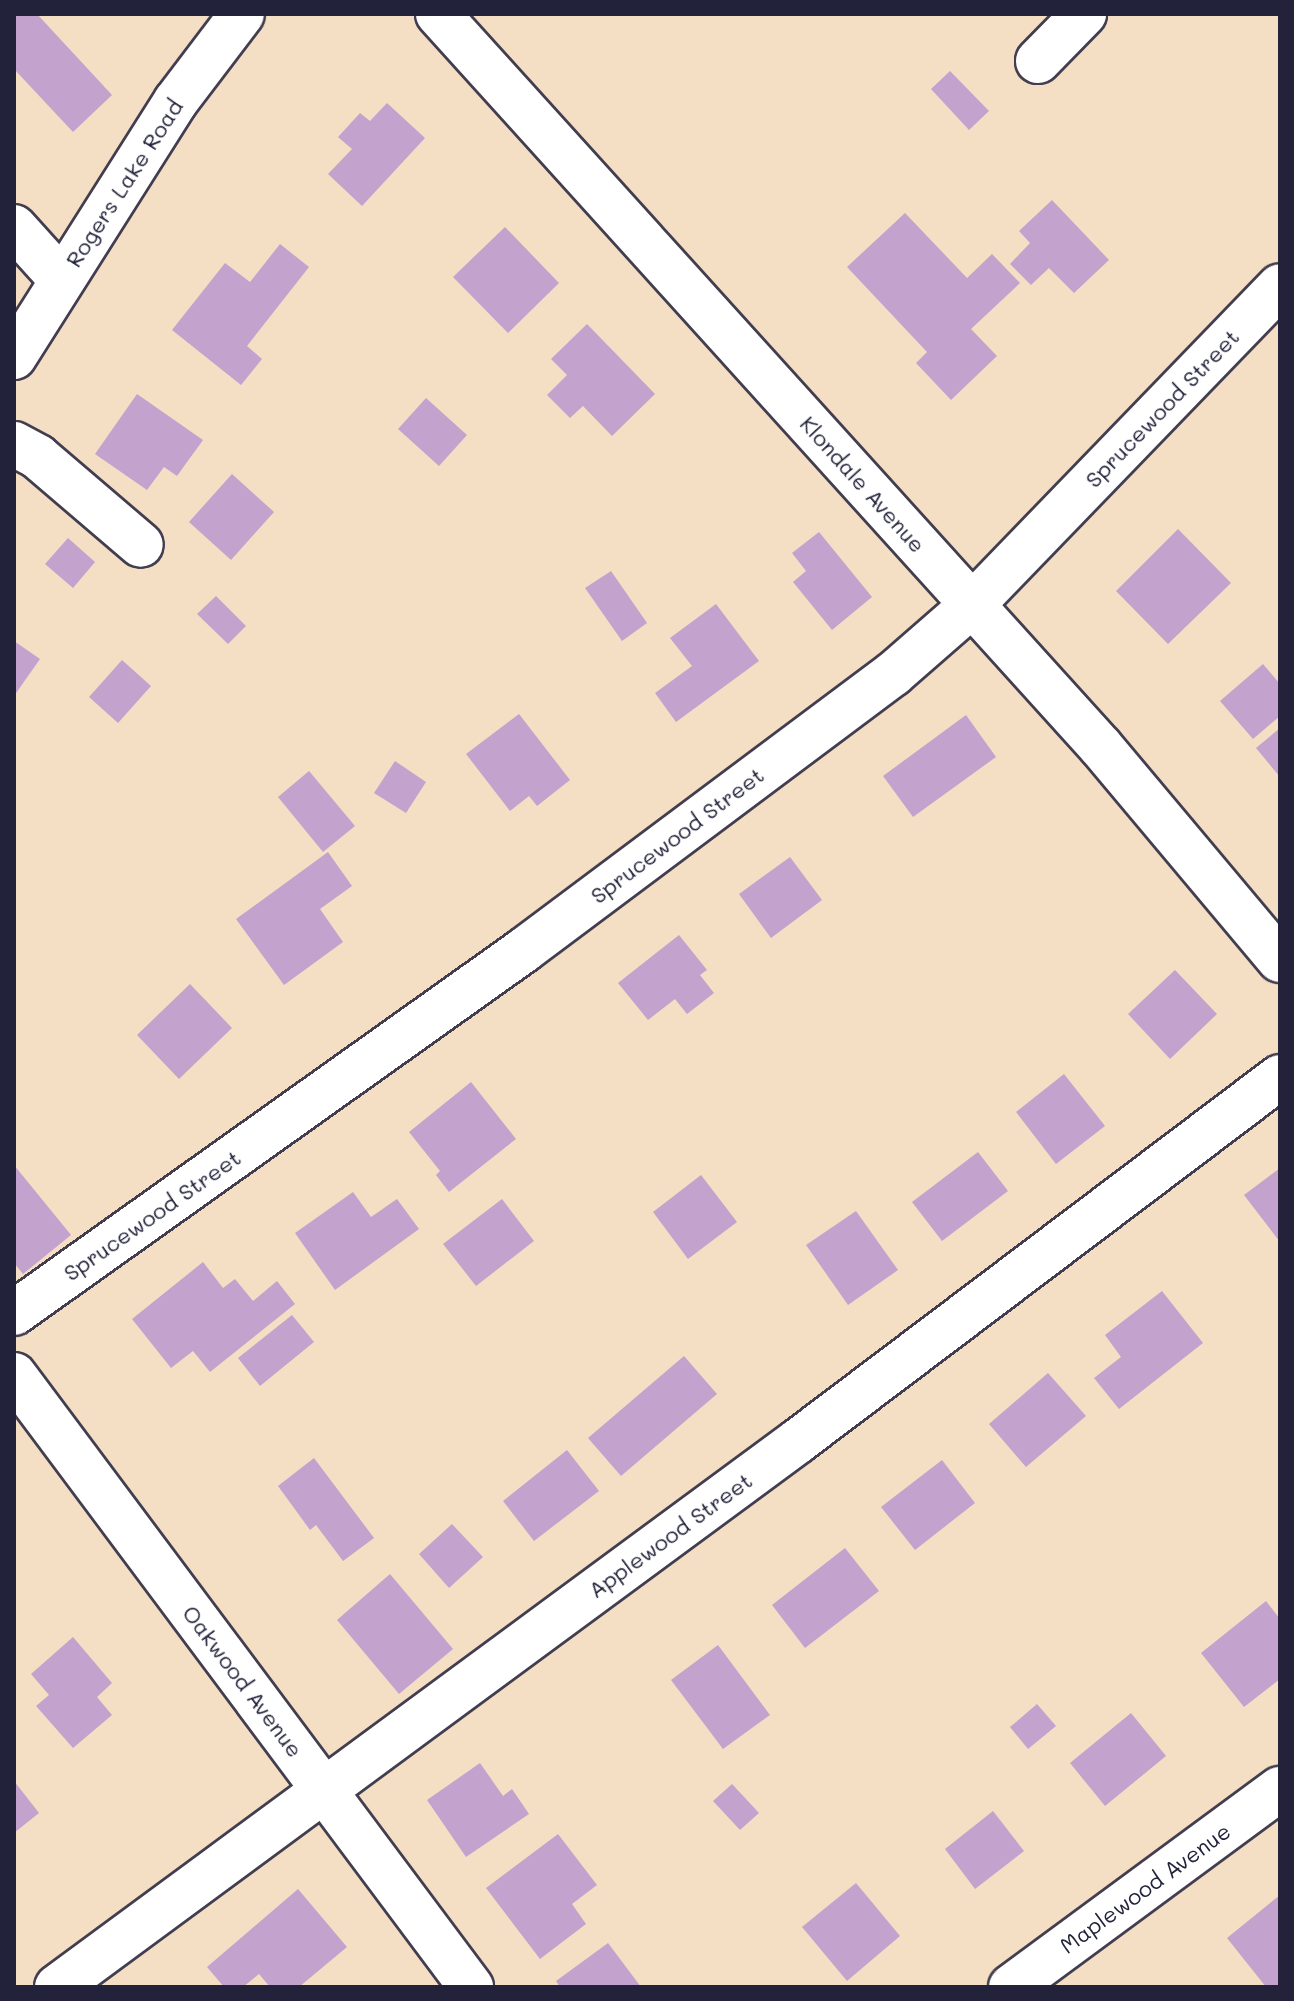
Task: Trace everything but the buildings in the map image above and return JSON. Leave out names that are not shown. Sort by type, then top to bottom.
[{"type":"street","name":"Rogers Lake Road","points":[[14,357],[176,101],[242,14]]},
{"type":"street","name":"Klondale Avenue","points":[[438,14],[1101,747],[1280,960]]},
{"type":"street","points":[[1038,61],[1084,14]]},
{"type":"street","points":[[14,227],[61,279]]},
{"type":"street","name":"Sprucewood Street","points":[[14,1313],[524,950],[893,674],[972,605],[1280,286]]},
{"type":"street","points":[[14,444],[38,457],[141,545]]},
{"type":"street","name":"Applewood Street","points":[[57,1987],[811,1432],[1280,1077]]},
{"type":"street","name":"Oakwood Avenue","points":[[14,1375],[471,1987]]},
{"type":"street","name":"Maplewood Avenue","points":[[1011,1987],[1280,1789]]}]
